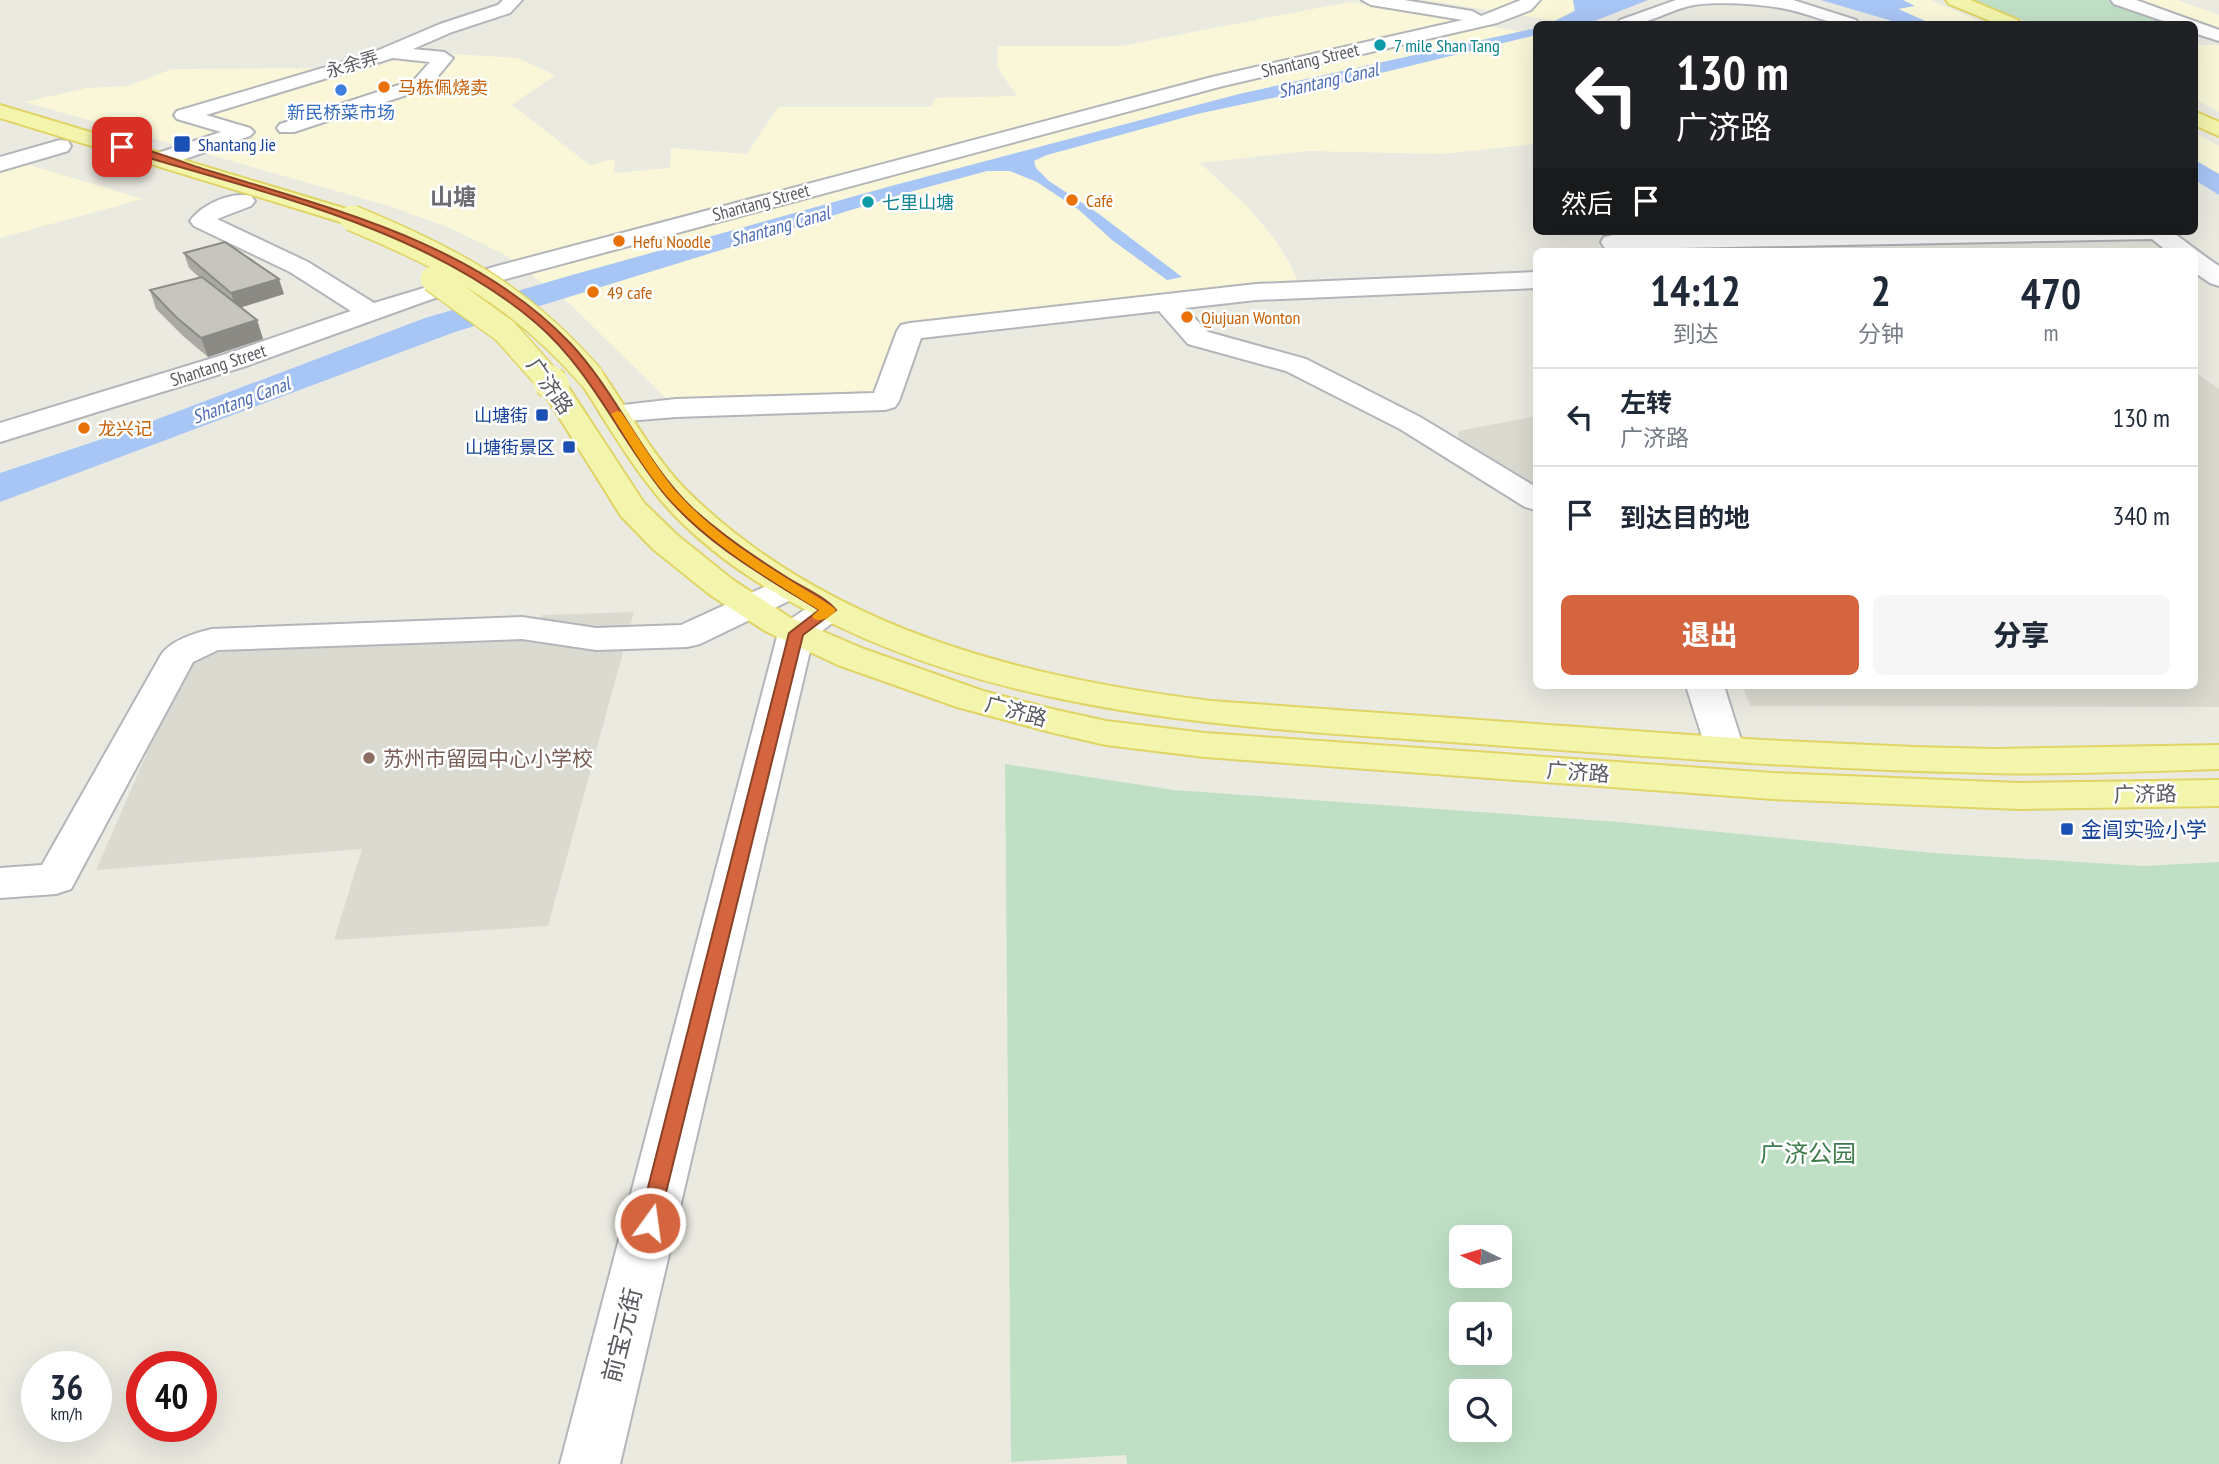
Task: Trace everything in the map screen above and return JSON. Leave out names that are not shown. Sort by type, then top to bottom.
[{"type":"main road","points":[[1955,0],[2005,21]]},
{"type":"main road","name":"广济路","points":[[0,111],[352,218],[440,255],[500,291],[553,332],[592,377],[668,489],[736,552],[789,588],[812,621],[881,669],[970,699],[1076,727],[1163,741],[1878,792],[2019,796],[2219,793]]},
{"type":"main road","points":[[2198,119],[2219,130]]},
{"type":"main road","name":"广济路","points":[[0,127],[323,228],[399,260],[467,301],[517,341],[553,386],[632,509],[686,560],[751,607],[921,647],[995,671],[1074,692],[1148,706],[1256,717],[1725,749],[1995,761],[2219,757]]},
{"type":"street","name":"永余弄","points":[[163,159],[243,132],[184,115],[390,52],[446,28],[504,9],[513,0]]},
{"type":"street","points":[[1371,0],[1522,25]]},
{"type":"street","name":"Shantang Street","points":[[0,433],[236,360],[423,294],[612,241],[1219,80],[1491,19],[1525,6],[1531,0]]},
{"type":"street","points":[[1634,21],[1692,0],[1738,0],[1788,4],[1841,21]]},
{"type":"street","points":[[2120,0],[2179,21]]},
{"type":"street","points":[[2198,29],[2219,38]]},
{"type":"street","points":[[2198,40],[2219,38]]},
{"type":"street","points":[[287,128],[421,84],[443,58],[390,52]]},
{"type":"street","points":[[0,164],[60,146]]},
{"type":"street","points":[[243,201],[211,212],[202,221],[299,267],[371,312]]},
{"type":"street","points":[[1617,248],[1613,242],[1959,235]]},
{"type":"street","points":[[2161,235],[2179,248]]},
{"type":"street","points":[[2198,263],[2219,278]]},
{"type":"street","points":[[615,413],[676,408],[885,401],[910,331],[1256,292],[1533,280]]},
{"type":"street","points":[[1167,304],[1198,338],[1296,366],[1410,423],[1533,498]]},
{"type":"street","points":[[0,883],[56,878],[179,655],[212,639],[522,628],[596,639],[687,636],[789,588]]},
{"type":"street","name":"前宝元街","points":[[590,1464],[812,621]]},
{"type":"street","points":[[1706,689],[1725,749]]},
{"type":"shaded area","points":[[1424,0],[1573,0],[1576,8],[1558,21]]},
{"type":"shaded area","points":[[1903,0],[1930,0],[1979,21],[1925,21],[1897,8],[1913,5]]},
{"type":"shaded area","points":[[2128,0],[2177,0],[2219,15],[2219,34],[2198,26],[2198,21],[2184,21]]},
{"type":"shaded area","name":"七里山塘","points":[[1349,2],[1533,33],[1533,144],[1442,154],[1307,151],[1200,163],[1248,207],[1273,237],[1291,265],[1301,290],[910,331],[885,401],[676,408],[570,304],[507,256],[450,228],[389,206],[25,102],[86,88],[128,86],[172,69],[376,68],[401,51],[518,58],[555,75],[512,105],[590,165],[615,159],[614,173],[670,168],[671,148],[747,154],[778,107],[932,107],[935,98],[1017,96],[997,67],[998,46],[1121,46]]},
{"type":"shaded area","points":[[2198,45],[2219,45],[2219,112],[2198,101]]},
{"type":"shaded area","points":[[2198,135],[2219,146],[2219,174],[2198,162]]},
{"type":"shaded area","points":[[0,156],[143,199],[0,238]]},
{"type":"shaded area","points":[[2198,374],[2219,389],[2219,707],[1751,706],[1743,689],[2198,689]]},
{"type":"shaded area","points":[[1533,417],[1533,494],[1459,440],[1458,431]]},
{"type":"shaded area","name":"苏州市留园中心小学校","points":[[634,612],[548,926],[334,940],[362,849],[96,870],[185,666],[234,644],[534,634],[542,615]]},
{"type":"green space","points":[[1973,0],[2113,0],[2171,21],[2026,21]]},
{"type":"green space","name":"广济公园","points":[[1005,764],[1174,790],[1619,822],[1933,853],[2144,866],[2219,862],[2219,1464],[1127,1464],[1126,1455],[1011,1462]]},
{"type":"water","points":[[1573,0],[1648,0],[1595,21],[1554,21],[1575,11]]},
{"type":"water","points":[[1821,0],[1903,0],[1915,6],[1898,9],[1925,21],[1892,21]]},
{"type":"water","name":"Shantang Canal","points":[[1533,29],[1533,36],[1328,86],[1197,114],[1047,155],[1034,161],[1036,168],[1049,181],[1099,214],[1182,277],[1167,280],[1112,240],[1079,210],[1037,182],[1010,171],[987,171],[906,193],[455,332],[0,502],[0,473],[126,431],[425,318],[891,186],[1239,94]]},
{"type":"water","points":[[2198,162],[2219,174],[2219,195],[2198,182]]},
{"type":"building","points":[[225,242],[279,279],[231,293],[184,253]]},
{"type":"building","points":[[202,277],[257,320],[201,338],[150,290]]},
{"type":"slow traffic","points":[[617,414],[668,489],[705,527],[760,569],[828,610],[819,616]]},
{"type":"place","name":"7 mile Shan Tang","points":[[1380,45]]},
{"type":"place","name":"马栋佩烧卖","points":[[384,87]]},
{"type":"place","name":"新民桥菜市场","points":[[341,90]]},
{"type":"place","name":"Shantang Jie","points":[[182,144]]},
{"type":"place","name":"Café","points":[[1072,200]]},
{"type":"place","name":"七里山塘","points":[[868,202]]},
{"type":"place","name":"Hefu Noodle","points":[[619,241]]},
{"type":"place","name":"49 cafe","points":[[593,292]]},
{"type":"place","name":"Qiujuan Wonton","points":[[1187,317]]},
{"type":"place","name":"山塘街","points":[[542,415]]},
{"type":"place","name":"龙兴记","points":[[84,428]]},
{"type":"place","name":"山塘街景区","points":[[569,447]]},
{"type":"place","name":"苏州市留园中心小学校","points":[[369,758]]},
{"type":"place","name":"金阊实验小学","points":[[2067,829]]},
{"type":"district","name":"山塘","points":[[453,196]]},
{"type":"route","points":[[122,147],[352,218],[440,255],[500,291],[541,321],[567,346],[592,377],[668,489],[705,527],[760,569],[828,610],[796,633],[650,1223]]}]
